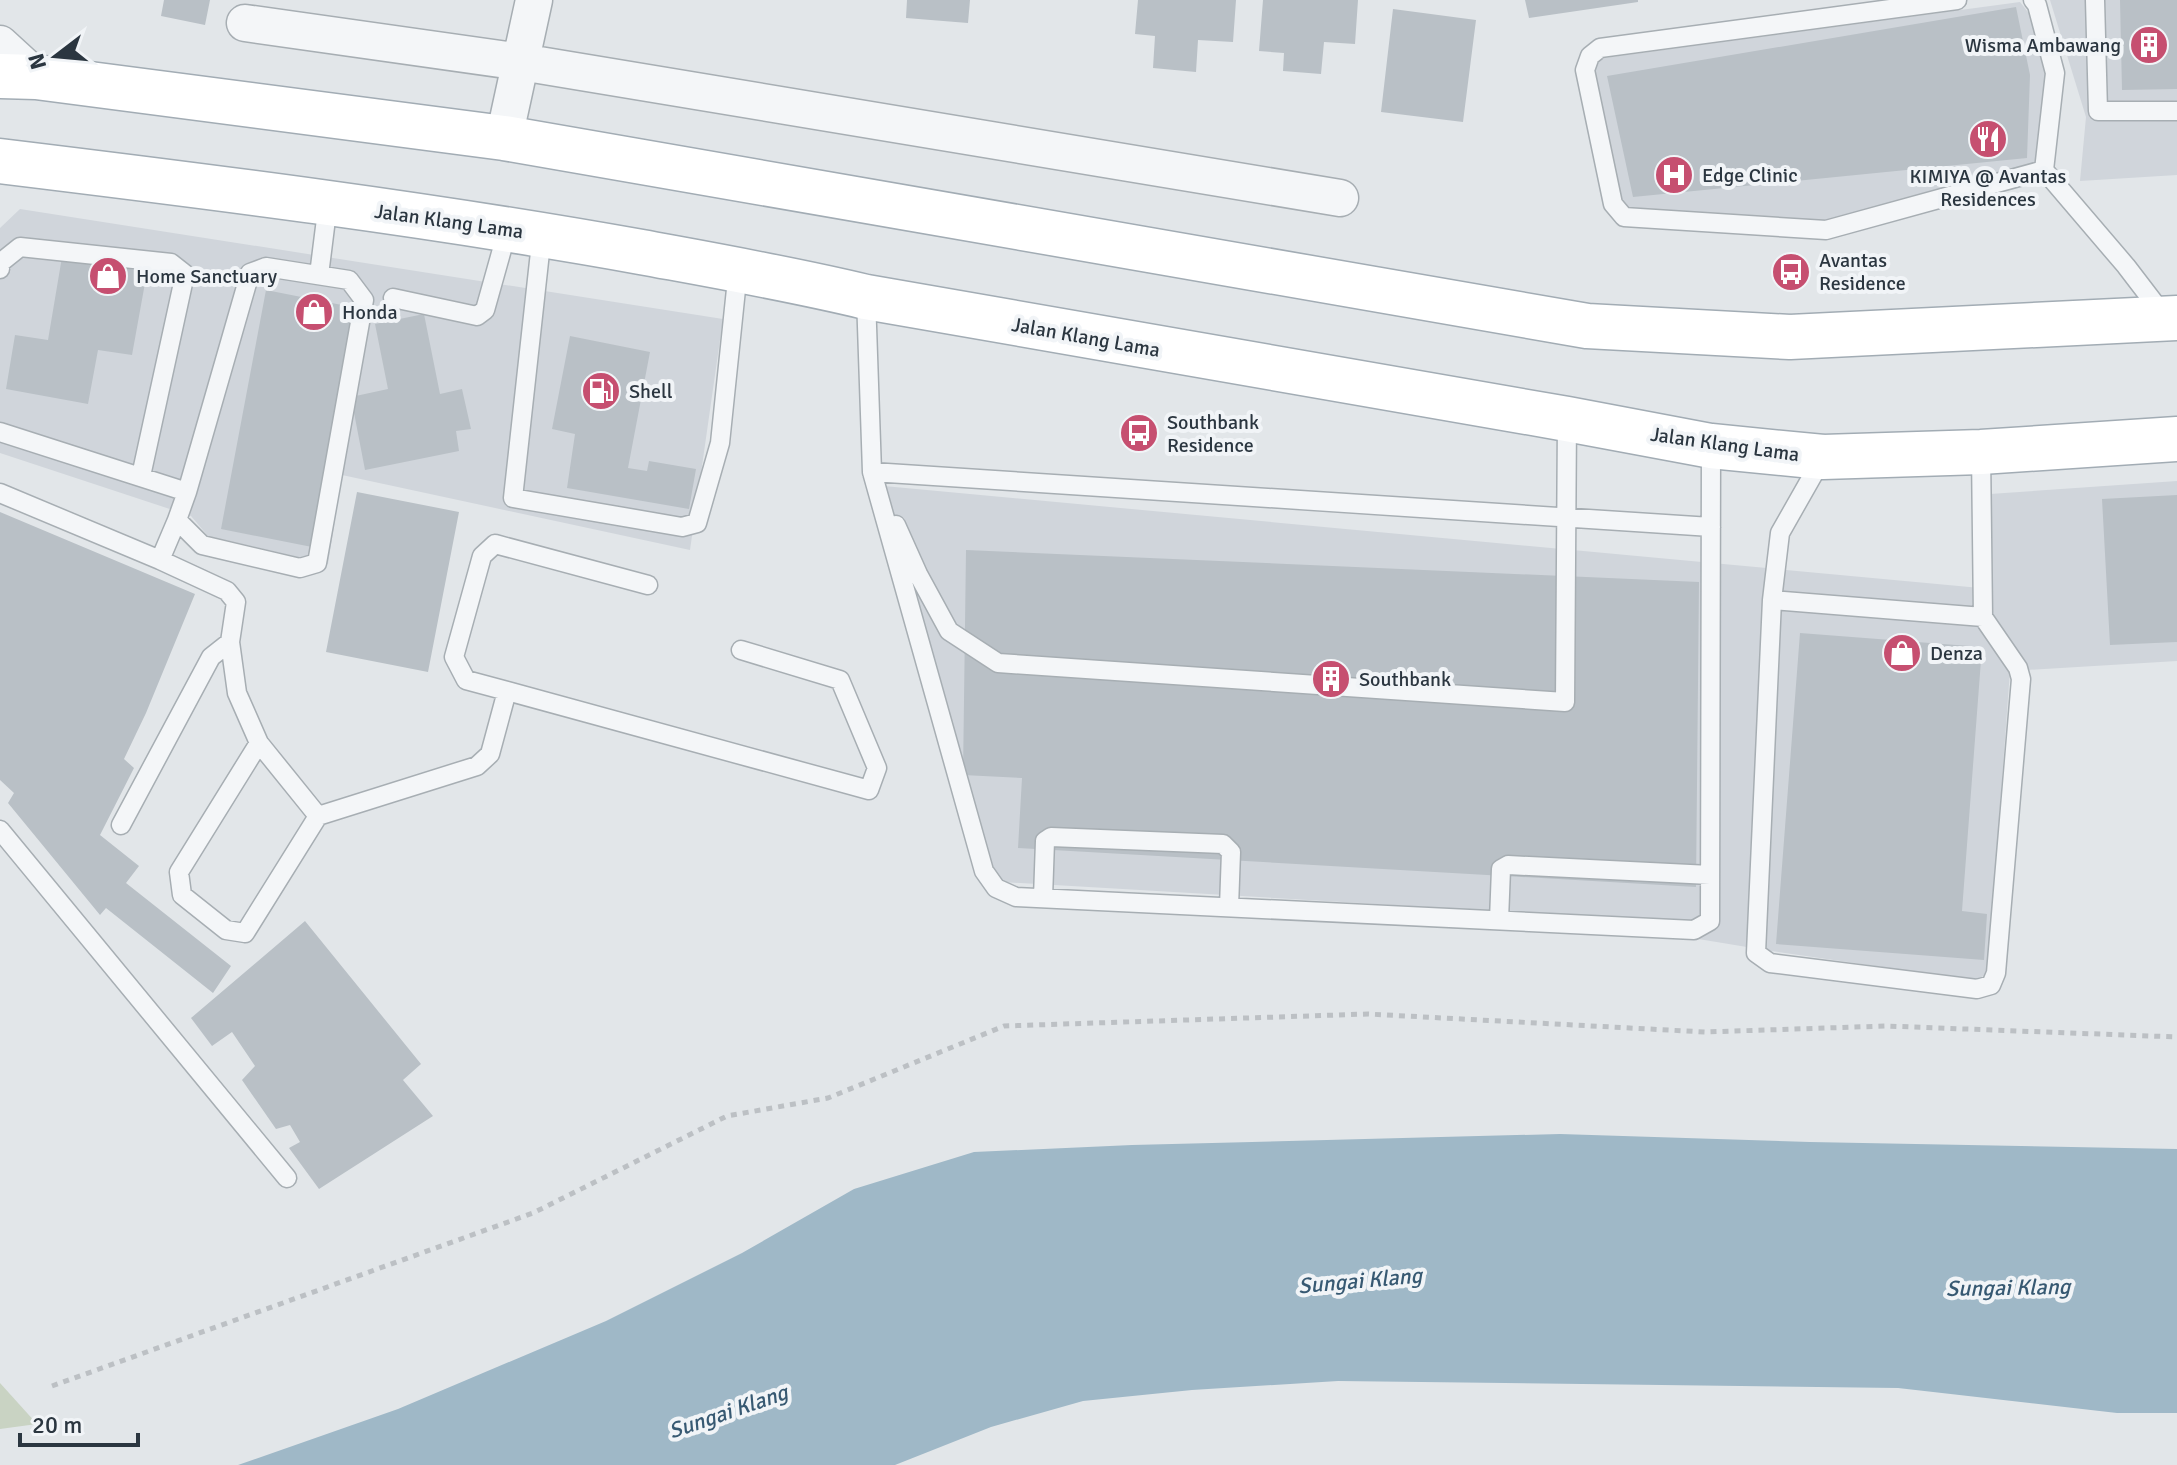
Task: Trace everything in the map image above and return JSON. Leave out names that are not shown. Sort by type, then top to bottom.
[{"type":"main road","points":[[18,76],[504,138],[1587,326],[1790,337],[2172,318]]},
{"type":"main road","name":"Jalan Klang Lama","points":[[0,161],[525,231],[795,280],[866,297],[1711,446],[1823,457],[1981,452],[2177,439]]},
{"type":"street","points":[[504,138],[534,0]]},
{"type":"street","points":[[245,23],[521,62],[1340,198]]},
{"type":"street","points":[[0,44],[18,76]]},
{"type":"lane","points":[[1957,0],[1600,48],[1590,56],[1585,70],[1613,204],[1624,217],[1826,230],[2044,170]]},
{"type":"lane","points":[[2033,0],[2055,73],[2044,170],[2172,318]]},
{"type":"lane","points":[[2095,0],[2098,111],[2177,111]]},
{"type":"lane","points":[[319,275],[328,203]]},
{"type":"lane","points":[[525,231],[513,498],[682,527],[697,523],[720,443],[738,270]]},
{"type":"lane","points":[[393,298],[477,316],[485,310],[525,231]]},
{"type":"lane","points":[[0,269],[0,263],[20,247],[171,263],[185,274],[141,476]]},
{"type":"lane","points":[[160,560],[187,492],[250,273],[266,267],[349,280],[364,300],[317,563],[300,568],[202,545],[177,520]]},
{"type":"lane","points":[[866,297],[872,472],[984,871],[996,888],[1016,897],[1694,930],[1710,921],[1711,446]]},
{"type":"lane","points":[[872,472],[918,574],[949,631],[998,663],[1565,702],[1567,419]]},
{"type":"lane","points":[[0,432],[187,492]]},
{"type":"lane","points":[[1823,457],[1780,533],[1772,600],[1756,953],[1770,963],[1977,989],[1991,985],[1996,973],[2021,679],[2018,668],[1983,617],[1981,452]]},
{"type":"lane","points":[[872,472],[1711,527]]},
{"type":"lane","points":[[0,493],[227,591],[236,602],[230,642],[237,693],[259,743],[318,816]]},
{"type":"lane","points":[[648,585],[495,544],[482,556],[454,657],[466,680],[869,790],[877,768],[840,680],[741,650]]},
{"type":"lane","points":[[1772,600],[1983,617]]},
{"type":"lane","points":[[121,825],[211,657],[230,642]]},
{"type":"lane","points":[[259,743],[179,872],[182,895],[226,930],[245,933],[318,816],[477,766],[490,754],[507,691]]},
{"type":"lane","points":[[0,830],[287,1178]]},
{"type":"lane","points":[[1043,898],[1045,841],[1051,837],[1223,844],[1231,852],[1229,907]]},
{"type":"lane","points":[[1499,920],[1501,869],[1508,865],[1710,875]]},
{"type":"path","points":[[52,1386],[533,1213],[727,1116],[828,1098],[1004,1026],[1368,1014],[1705,1032],[1886,1026],[2177,1037]]},
{"type":"shaded area","points":[[2050,0],[2177,0],[2177,175],[2080,181],[2086,117]]},
{"type":"shaded area","points":[[2020,2],[2031,16],[2047,72],[2037,165],[1933,190],[1823,222],[1628,209],[1621,200],[1594,72],[1597,62],[1604,58]]},
{"type":"shaded area","points":[[20,209],[723,319],[690,550],[342,475],[328,564],[208,536],[191,516],[0,453],[0,228]]},
{"type":"shaded area","points":[[2177,481],[2177,661],[2010,671],[1988,969],[1984,976],[1973,980],[1547,914],[1003,882],[991,863],[884,486],[1991,589],[1990,494]]},
{"type":"green space","points":[[0,1383],[37,1424],[0,1429]]},
{"type":"water","name":"Sungai Klang","points":[[1560,1134],[2177,1149],[2177,1413],[2117,1413],[1898,1388],[1338,1381],[1192,1390],[1083,1401],[991,1427],[895,1465],[238,1465],[398,1409],[606,1321],[742,1253],[854,1189],[974,1152]]},
{"type":"building","points":[[164,0],[210,0],[205,25],[161,16]]},
{"type":"building","points":[[907,0],[970,0],[968,23],[906,18]]},
{"type":"building","points":[[1138,0],[1236,0],[1233,42],[1198,40],[1196,72],[1153,68],[1155,36],[1135,34]]},
{"type":"building","points":[[1263,0],[1358,0],[1355,44],[1324,42],[1321,74],[1283,71],[1284,53],[1259,51]]},
{"type":"building","points":[[1525,0],[1638,0],[1638,2],[1529,18]]},
{"type":"building","name":"Wisma Ambawang","points":[[2120,0],[2177,0],[2177,89],[2122,90]]},
{"type":"building","points":[[2016,7],[2030,75],[2027,158],[1633,197],[1607,76]]},
{"type":"building","points":[[1393,9],[1476,20],[1463,122],[1381,112]]},
{"type":"building","points":[[62,257],[147,272],[132,355],[98,350],[88,404],[6,389],[15,335],[48,340]]},
{"type":"building","points":[[266,290],[357,308],[312,547],[221,529]]},
{"type":"building","points":[[424,314],[440,394],[462,389],[471,429],[456,431],[459,451],[365,470],[351,397],[388,389],[375,324]]},
{"type":"building","name":"Shell","points":[[570,336],[650,352],[628,468],[647,471],[649,461],[696,469],[689,509],[567,488],[575,434],[552,429]]},
{"type":"building","points":[[357,492],[459,512],[428,672],[326,652]]},
{"type":"building","points":[[2177,495],[2177,642],[2110,645],[2102,499]]},
{"type":"building","points":[[0,512],[195,594],[124,759],[134,768],[100,835],[139,866],[126,883],[231,966],[213,993],[106,908],[100,915],[8,803],[14,793],[0,780]]},
{"type":"building","name":"Southbank","points":[[966,550],[1699,582],[1696,887],[1018,848],[1022,778],[963,775]]},
{"type":"building","points":[[1800,633],[1982,647],[1962,911],[1987,914],[1984,960],[1776,944]]},
{"type":"building","points":[[305,921],[421,1064],[403,1080],[433,1116],[319,1189],[289,1148],[300,1142],[290,1125],[276,1129],[242,1080],[255,1066],[232,1032],[212,1046],[191,1018]]},
{"type":"place","name":"Wisma Ambawang","points":[[2149,45]]},
{"type":"place","name":"KIMIYA @ Avantas Residences","points":[[1988,139]]},
{"type":"place","name":"Edge Clinic","points":[[1674,175]]},
{"type":"place","name":"Avantas Residence","points":[[1791,272]]},
{"type":"place","name":"Home Sanctuary","points":[[108,276]]},
{"type":"place","name":"Honda","points":[[314,312]]},
{"type":"place","name":"Shell","points":[[601,391]]},
{"type":"place","name":"Southbank Residence","points":[[1139,433]]},
{"type":"place","name":"Denza","points":[[1902,653]]},
{"type":"place","name":"Southbank","points":[[1331,679]]}]
